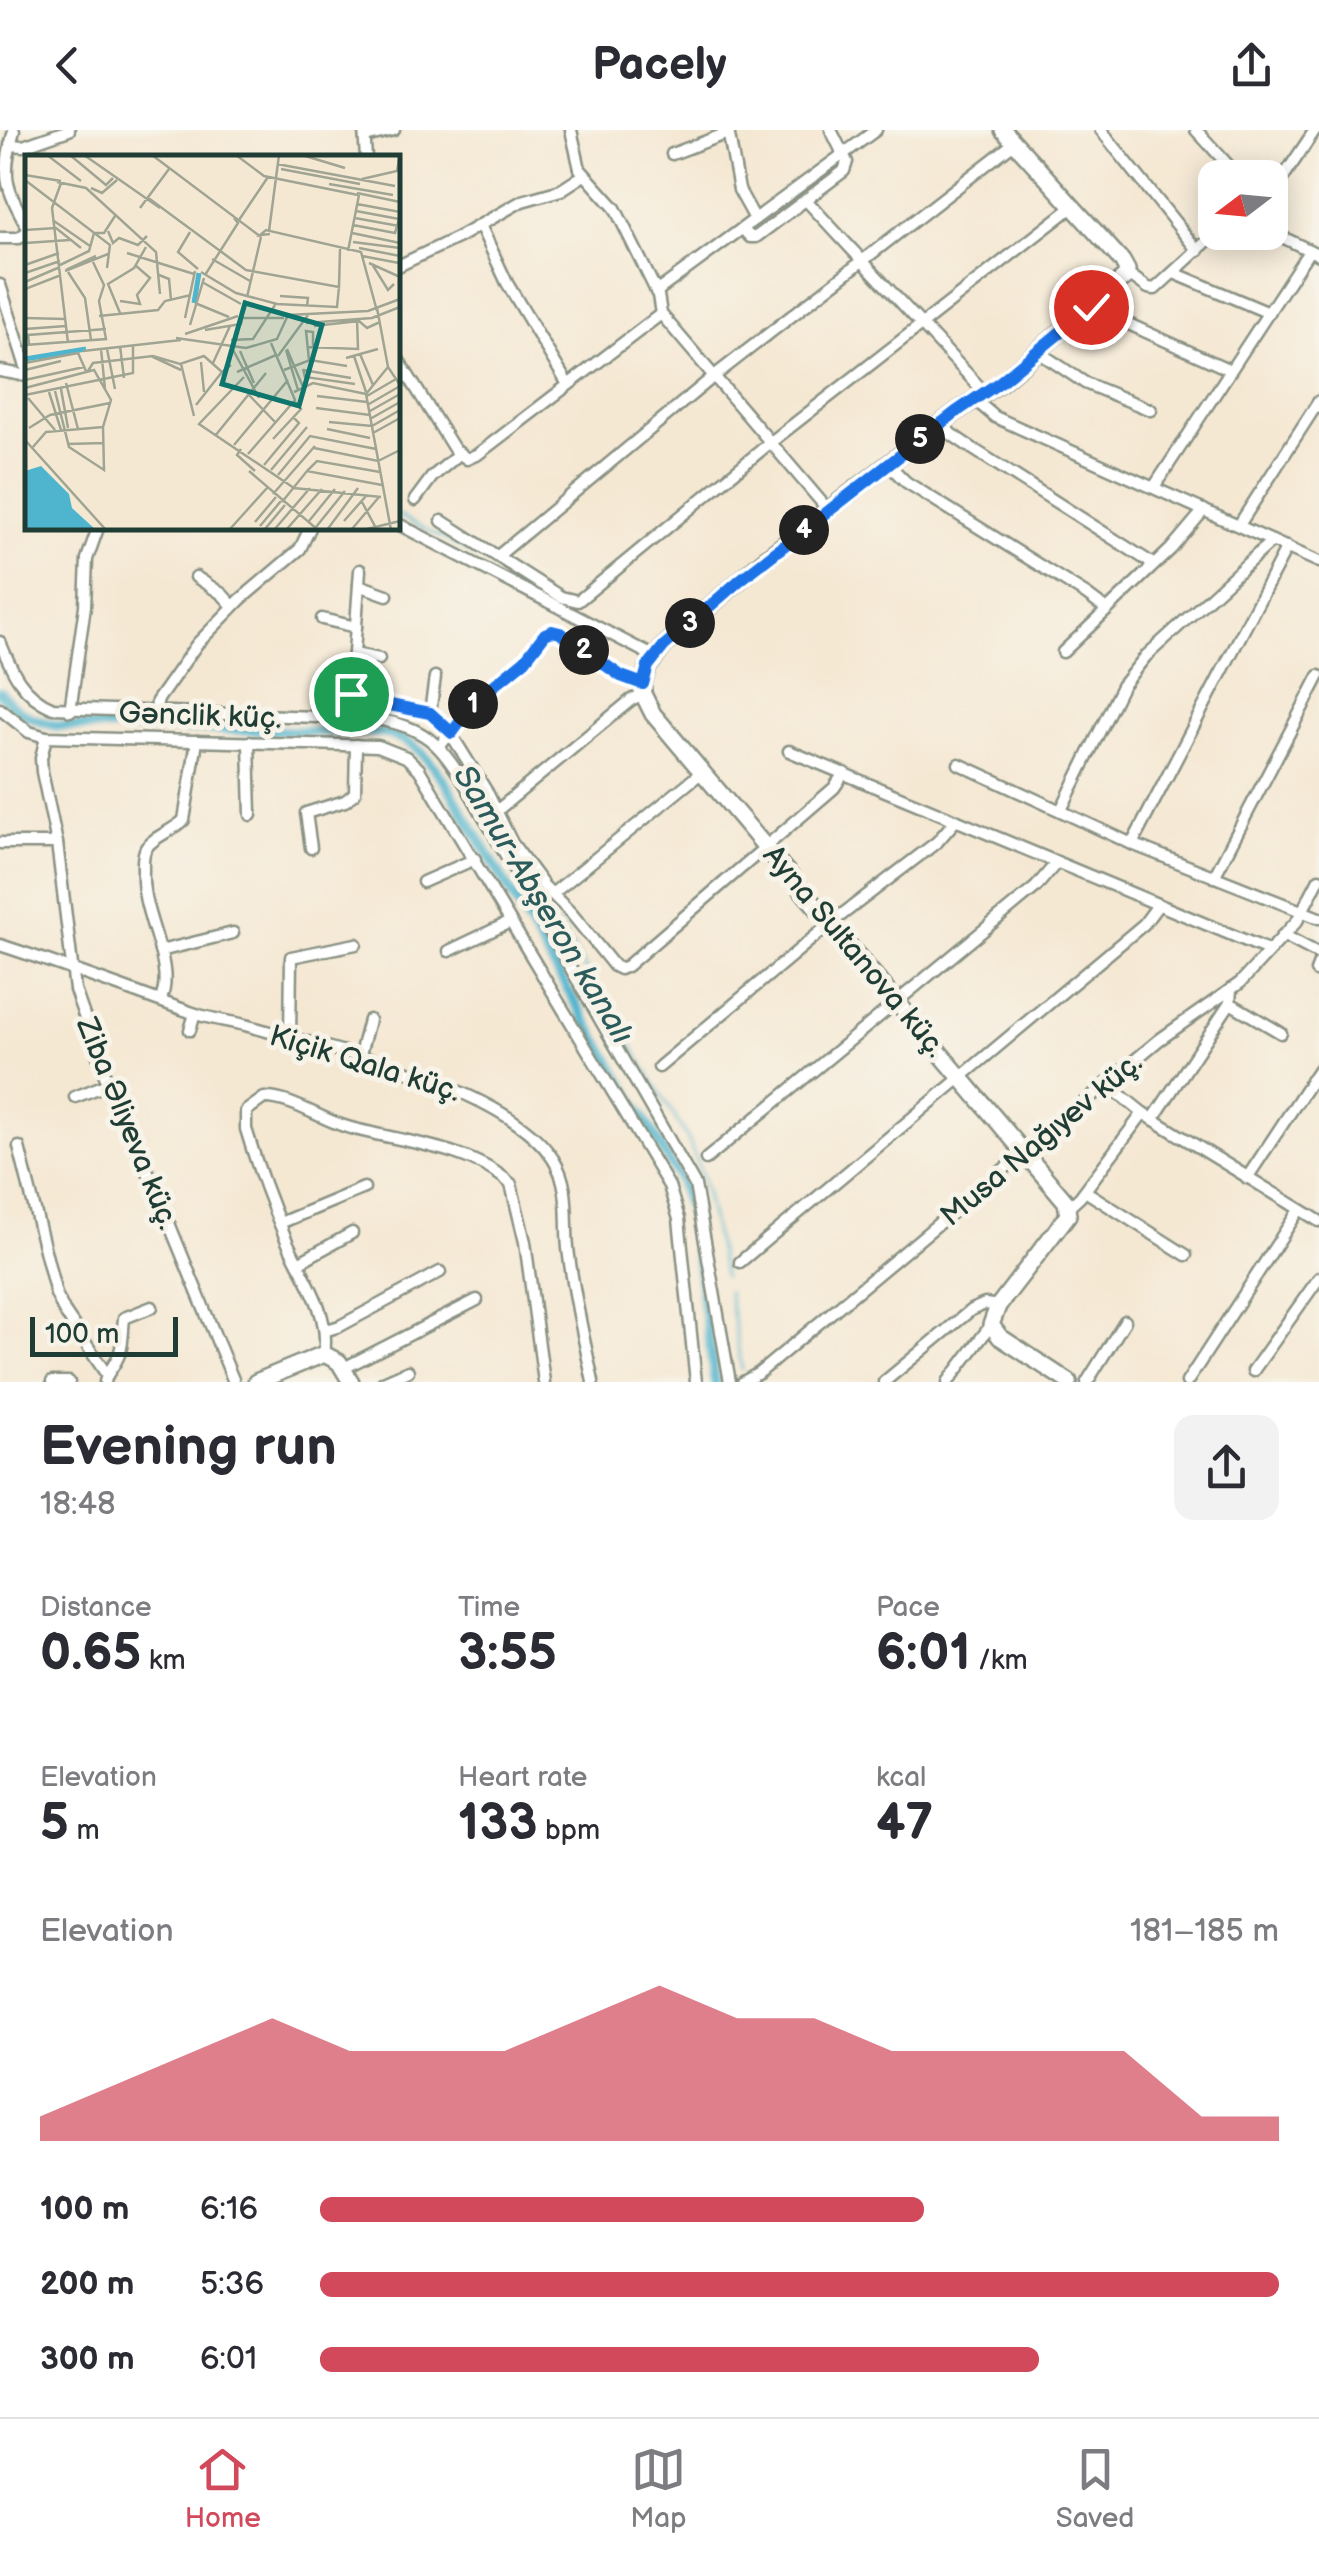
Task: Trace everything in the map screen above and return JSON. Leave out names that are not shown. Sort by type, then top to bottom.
[{"type":"street","points":[[14,130],[5,176],[25,222]]},
{"type":"street","points":[[10,145],[23,146],[68,130]]},
{"type":"street","points":[[364,134],[394,130]]},
{"type":"street","points":[[571,130],[576,160],[584,175],[610,200],[656,292],[661,314],[829,510]]},
{"type":"street","points":[[742,228],[750,237],[756,237],[844,171],[847,167],[831,130]]},
{"type":"street","points":[[656,292],[876,130]]},
{"type":"street","points":[[498,555],[714,377],[866,260],[1008,137],[1122,261],[1127,274],[1152,290],[1198,251],[1101,130]]},
{"type":"street","points":[[1196,130],[1224,160]]},
{"type":"street","points":[[1288,170],[1315,130]]},
{"type":"street","points":[[672,154],[728,131],[739,190],[755,219]]},
{"type":"street","points":[[400,265],[522,201],[560,190],[584,175]]},
{"type":"street","points":[[806,200],[922,323],[995,417],[1319,562]]},
{"type":"street","points":[[442,522],[560,597],[578,601],[771,442],[1071,208]]},
{"type":"street","points":[[480,225],[507,283],[567,382]]},
{"type":"street","points":[[0,238],[19,238],[25,232]]},
{"type":"street","points":[[1154,487],[1230,370],[1314,253],[1288,241]]},
{"type":"street","points":[[1174,273],[1269,313]]},
{"type":"street","points":[[484,818],[643,689],[654,657],[740,580],[942,422],[980,397],[1127,274]]},
{"type":"street","points":[[0,285],[25,365]]},
{"type":"street","points":[[1091,307],[1230,370]]},
{"type":"street","points":[[402,374],[458,455],[466,458],[478,454],[567,382],[661,314]]},
{"type":"street","points":[[1036,351],[1086,383],[1151,410]]},
{"type":"street","points":[[0,371],[25,375]]},
{"type":"street","points":[[1239,525],[1319,401]]},
{"type":"street","points":[[942,422],[951,434],[973,449],[1153,564]]},
{"type":"street","points":[[415,500],[432,477],[458,455]]},
{"type":"street","points":[[888,464],[906,482],[1107,610]]},
{"type":"street","points":[[1064,652],[1171,549],[1204,510]]},
{"type":"street","points":[[400,525],[654,657]]},
{"type":"street","points":[[70,711],[85,606],[87,560],[97,530]]},
{"type":"street","points":[[156,714],[157,701],[197,644],[233,606],[300,549],[309,530]]},
{"type":"street","points":[[1061,810],[1130,675],[1272,540]]},
{"type":"street","points":[[1132,844],[1286,547]]},
{"type":"street","points":[[360,570],[351,686],[355,698],[430,713],[452,733],[512,843],[620,969],[767,847],[834,788],[844,773]]},
{"type":"street","points":[[196,576],[233,606]]},
{"type":"street","points":[[359,586],[387,595]]},
{"type":"street","points":[[322,620],[356,627]]},
{"type":"street","points":[[643,689],[552,631],[545,634],[525,660],[476,700],[440,746],[694,1185],[730,1382]]},
{"type":"street","name":"Gənclik küç.","points":[[0,642],[12,672],[27,692],[46,705],[70,711],[376,720],[416,729],[440,746]]},
{"type":"street","points":[[354,654],[379,659]]},
{"type":"street","points":[[1214,877],[1319,676]]},
{"type":"street","points":[[430,713],[435,677]]},
{"type":"street","name":"Ayna Sultanova küç.","points":[[643,689],[654,714],[1068,1208]]},
{"type":"street","name":"Gənclik küç.","points":[[0,710],[29,732],[46,737],[356,745],[393,750],[419,769],[669,1186],[678,1220],[696,1382]]},
{"type":"street","name":"Ziba Əliyeva küç.","points":[[46,737],[42,772],[57,843],[80,1008],[108,1084],[234,1382]]},
{"type":"street","points":[[162,999],[167,980],[143,900],[144,856],[147,848],[184,820],[198,741]]},
{"type":"street","points":[[249,742],[251,814]]},
{"type":"street","points":[[311,848],[306,812],[344,801],[355,792],[356,745]]},
{"type":"street","points":[[788,751],[1268,950]]},
{"type":"street","points":[[959,764],[1132,844],[1319,918]]},
{"type":"street","points":[[552,894],[702,772]]},
{"type":"street","points":[[659,1067],[831,923],[937,842],[956,820]]},
{"type":"street","points":[[0,842],[57,843]]},
{"type":"street","points":[[423,882],[474,860]]},
{"type":"street","points":[[706,1159],[1036,887],[1057,862]]},
{"type":"street","name":"Musa Nağıyev küç.","points":[[743,1382],[759,1373],[1159,1040],[1231,989],[1284,935],[1302,912],[1319,879]]},
{"type":"street","points":[[740,1262],[1144,924],[1158,905]]},
{"type":"street","points":[[449,952],[510,922]]},
{"type":"street","points":[[160,951],[232,933]]},
{"type":"street","points":[[1284,935],[1319,954]]},
{"type":"street","points":[[290,1040],[292,958],[356,944]]},
{"type":"street","name":"Kiçik Qala küç.","points":[[0,945],[162,999],[195,1014],[428,1079],[495,1108],[553,1159],[568,1207],[568,1246],[593,1382]]},
{"type":"street","points":[[948,1382],[991,1324],[998,1306],[1062,1226],[1068,1208],[1148,1116],[1230,1003],[1231,989]]},
{"type":"street","points":[[1230,1003],[1281,1033]]},
{"type":"street","points":[[190,1030],[195,1014]]},
{"type":"street","points":[[359,1058],[369,1020]]},
{"type":"street","points":[[1247,1178],[1319,1069]]},
{"type":"street","points":[[74,1096],[108,1084]]},
{"type":"street","points":[[1108,1085],[1148,1116],[1319,1221]]},
{"type":"street","points":[[324,1354],[327,1330],[280,1222],[246,1129],[246,1111],[258,1099],[276,1098],[346,1126],[438,1146],[511,1184],[525,1242],[544,1382]]},
{"type":"street","points":[[19,1147],[56,1294],[106,1378],[122,1355],[124,1318],[152,1307]]},
{"type":"street","points":[[280,1222],[364,1188]]},
{"type":"street","points":[[1085,1191],[1186,1255]]},
{"type":"street","points":[[1187,1382],[1299,1210]]},
{"type":"street","points":[[298,1263],[352,1233]]},
{"type":"street","points":[[327,1330],[440,1272]]},
{"type":"street","points":[[1253,1371],[1319,1278]]},
{"type":"street","points":[[256,1382],[324,1354],[334,1357],[347,1375],[477,1300]]},
{"type":"street","points":[[884,1382],[971,1310],[984,1304],[998,1306]]},
{"type":"street","points":[[1087,1382],[1125,1321]]},
{"type":"street","points":[[991,1324],[1000,1336],[1068,1382]]},
{"type":"street","points":[[383,1382],[408,1371]]},
{"type":"street","points":[[52,1382],[69,1382]]},
{"type":"waterway","points":[[400,516],[521,580]]},
{"type":"waterway","name":"Samur-Abşeron kanalı","points":[[0,692],[25,715],[58,726],[382,733],[405,740],[422,753],[449,788],[680,1180],[692,1220],[715,1382]]},
{"type":"waterway","points":[[558,924],[688,1139],[702,1176],[724,1277]]},
{"type":"waterway","points":[[728,1291],[742,1370]]},
{"type":"route","points":[[351,694],[430,713],[452,733],[476,700],[525,660],[545,634],[552,631],[621,676],[643,684],[648,666],[664,646],[740,580],[956,412],[985,394],[1091,307]]}]
